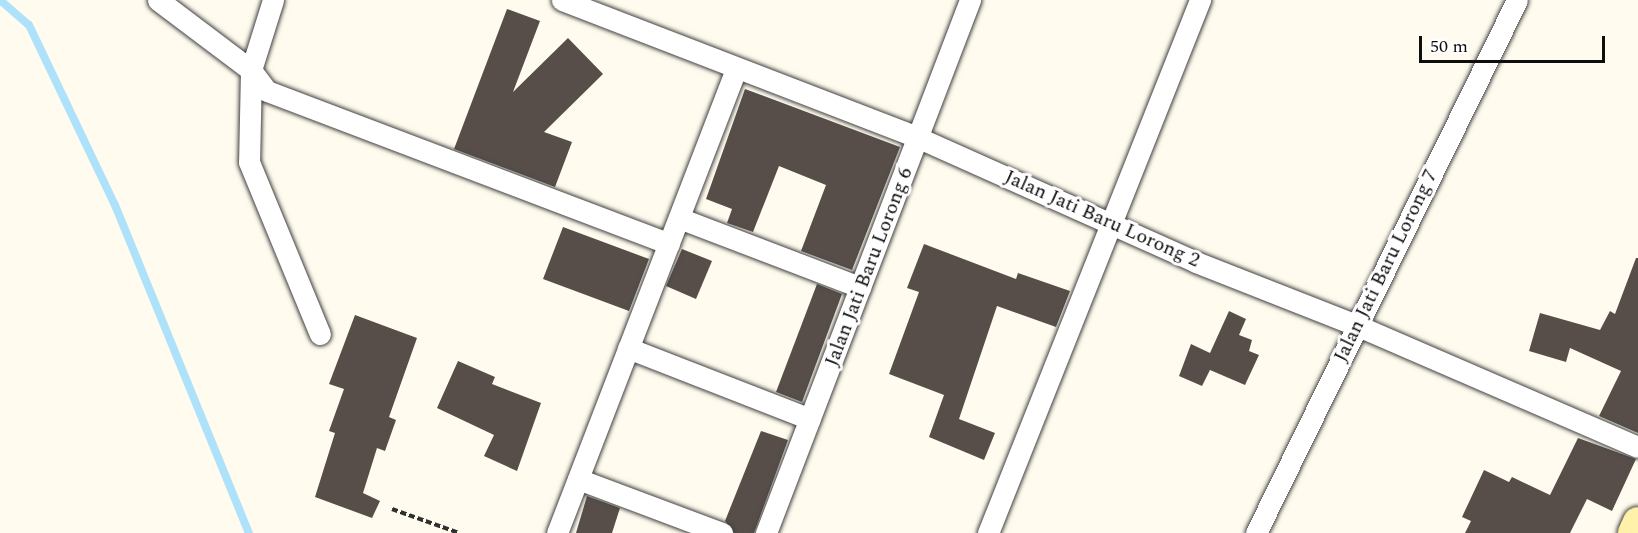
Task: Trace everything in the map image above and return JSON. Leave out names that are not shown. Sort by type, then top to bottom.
[{"type":"main road","points":[[1633,533],[1638,522]]},
{"type":"street","points":[[158,0],[251,70],[276,96],[669,244]]},
{"type":"street","points":[[273,0],[251,70],[249,162],[320,334]]},
{"type":"street","name":"Jalan Jati Baru Lorong 2","points":[[562,0],[920,138],[1112,223],[1638,447]]},
{"type":"street","name":"Jalan Jati Baru Lorong 6","points":[[766,533],[920,138],[970,0]]},
{"type":"street","points":[[988,533],[1200,0]]},
{"type":"street","name":"Jalan Jati Baru Lorong 7","points":[[1256,533],[1517,0]]},
{"type":"street","points":[[557,533],[736,68]]},
{"type":"street","points":[[679,218],[860,287]]},
{"type":"street","points":[[628,348],[810,419]]},
{"type":"street","points":[[578,479],[722,533]]},
{"type":"path","points":[[392,509],[459,533]]},
{"type":"building","points":[[507,9],[540,21],[513,92],[568,38],[603,74],[544,132],[572,142],[555,187],[454,149]]},
{"type":"building","points":[[745,89],[900,147],[852,270],[801,251],[826,185],[779,166],[753,232],[727,223],[732,209],[706,199]]},
{"type":"building","points":[[563,227],[649,259],[629,311],[543,279]]},
{"type":"building","points":[[924,244],[1016,279],[1018,273],[1070,291],[1056,327],[997,306],[959,419],[995,433],[984,460],[929,437],[944,395],[889,374],[919,292],[907,288]]},
{"type":"building","points":[[682,249],[712,261],[696,299],[666,286]]},
{"type":"building","points":[[1636,258],[1638,258],[1638,433],[1599,416],[1621,371],[1570,348],[1566,362],[1529,351],[1540,313],[1600,330],[1610,311],[1615,314]]},
{"type":"building","points":[[817,284],[842,294],[802,402],[776,392]]},
{"type":"building","points":[[1229,311],[1246,319],[1239,335],[1252,340],[1249,351],[1259,355],[1245,385],[1210,370],[1202,386],[1179,376],[1191,344],[1210,353]]},
{"type":"building","points":[[355,315],[417,338],[389,417],[396,420],[385,451],[377,448],[363,493],[380,501],[372,518],[315,497],[335,433],[329,431],[344,389],[329,384]]},
{"type":"building","points":[[458,361],[495,377],[492,384],[541,403],[517,471],[484,456],[494,435],[437,408]]},
{"type":"building","points":[[761,431],[788,440],[754,533],[734,533],[725,521]]},
{"type":"building","points":[[1578,438],[1636,459],[1612,511],[1587,499],[1570,533],[1465,533],[1471,521],[1462,517],[1484,470],[1509,482],[1512,477],[1550,495]]},
{"type":"building","points":[[587,496],[620,508],[612,533],[576,533]]},
{"type":"waterway","points":[[0,0],[29,25],[115,205],[249,533]]}]
